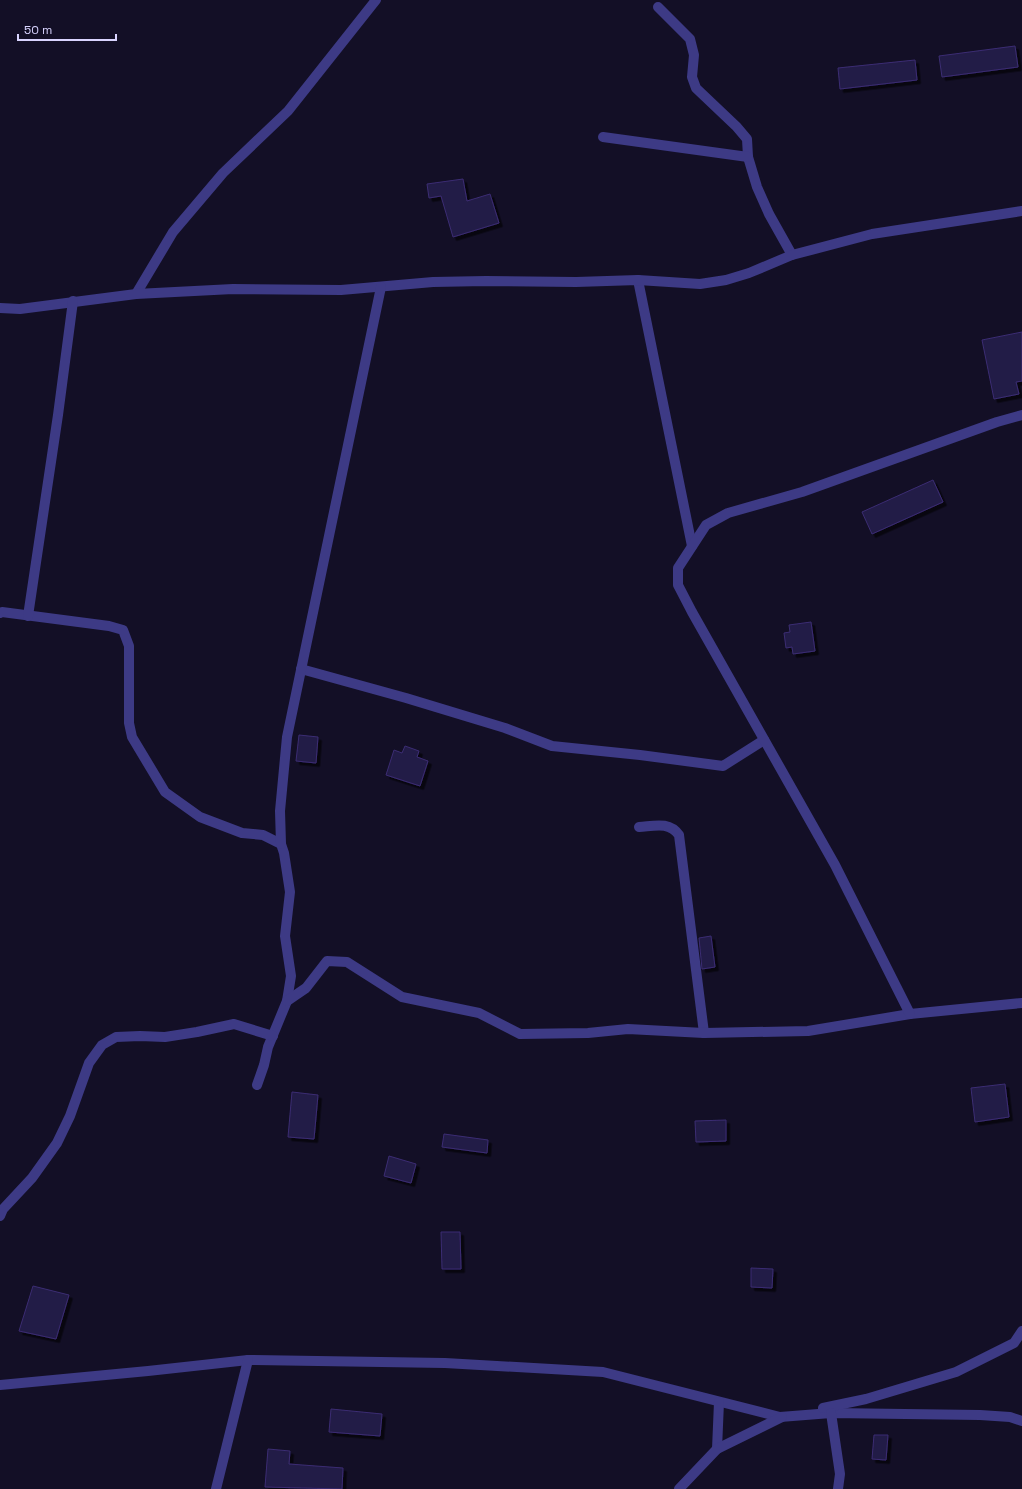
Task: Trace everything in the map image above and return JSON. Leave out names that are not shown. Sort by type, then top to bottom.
[{"type":"street","points":[[136,294],[173,232],[223,173],[288,111],[376,0]]},
{"type":"street","points":[[658,7],[690,39],[694,55],[692,77],[696,88],[736,126],[747,139],[748,157],[757,187],[769,214],[792,255]]},
{"type":"street","points":[[603,137],[748,157]]},
{"type":"street","points":[[0,308],[20,309],[72,301],[136,294],[233,288],[341,290],[433,282],[486,281],[576,282],[638,280],[700,284],[726,280],[748,273],[792,255],[872,234],[1022,211]]},
{"type":"street","points":[[638,280],[692,546]]},
{"type":"street","points":[[257,1085],[268,1047],[287,1001],[291,976],[285,936],[290,892],[284,853],[281,844],[280,811],[287,737],[380,287]]},
{"type":"street","points":[[28,616],[58,415],[72,301]]},
{"type":"street","points":[[910,1014],[834,865],[692,612],[678,584],[678,568],[706,525],[728,513],[802,492],[997,422],[1022,415]]},
{"type":"street","points":[[0,613],[2,612],[109,626],[123,630],[129,646],[129,723],[132,738],[165,792],[200,817],[242,833],[263,835],[281,844]]},
{"type":"street","points":[[301,669],[406,698],[505,728],[552,746],[640,755],[723,766],[764,740]]},
{"type":"street","points":[[639,827],[667,825],[674,828],[679,835],[704,1033]]},
{"type":"street","points":[[287,1001],[306,988],[327,961],[347,962],[402,997],[479,1013],[520,1034],[588,1033],[628,1029],[704,1033],[808,1031],[910,1014],[1022,1003]]},
{"type":"street","points":[[291,976],[306,988]]},
{"type":"street","points":[[0,1216],[3,1209],[32,1178],[57,1143],[70,1116],[89,1063],[102,1045],[116,1037],[165,1037],[234,1024],[273,1036]]},
{"type":"street","points":[[679,1489],[717,1449],[780,1417],[866,1399],[956,1372],[1014,1343],[1022,1331]]},
{"type":"street","points":[[216,1489],[248,1360]]},
{"type":"street","points":[[0,1385],[248,1360],[445,1363],[603,1372],[780,1417],[831,1413],[980,1414],[1010,1417],[1022,1421]]},
{"type":"street","points":[[717,1449],[719,1402]]},
{"type":"street","points":[[831,1413],[840,1474],[838,1489]]},
{"type":"building","points":[[1015,46],[1018,67],[942,77],[939,56]]},
{"type":"building","points":[[915,60],[917,80],[840,89],[838,68]]},
{"type":"building","points":[[463,179],[467,201],[490,194],[499,223],[453,237],[441,196],[429,198],[427,184]]},
{"type":"building","points":[[1022,332],[1022,381],[1016,382],[1019,394],[994,399],[982,340]]},
{"type":"building","points":[[933,480],[943,502],[872,534],[862,512]]},
{"type":"building","points":[[811,622],[815,651],[793,654],[792,647],[786,648],[784,633],[790,632],[789,625]]},
{"type":"building","points":[[299,735],[318,737],[316,763],[296,761]]},
{"type":"building","points":[[405,746],[419,751],[417,757],[428,761],[420,786],[386,775],[394,750],[402,753]]},
{"type":"building","points":[[711,936],[715,967],[702,969],[699,938]]},
{"type":"building","points":[[1005,1084],[1009,1117],[975,1122],[971,1088]]},
{"type":"building","points":[[292,1092],[318,1095],[314,1139],[288,1137]]},
{"type":"building","points":[[726,1120],[726,1141],[696,1142],[695,1121]]},
{"type":"building","points":[[444,1134],[488,1140],[487,1153],[442,1147]]},
{"type":"building","points":[[389,1156],[416,1164],[411,1183],[384,1176]]},
{"type":"building","points":[[441,1232],[460,1232],[461,1269],[442,1269]]},
{"type":"building","points":[[751,1268],[773,1269],[772,1288],[751,1287]]},
{"type":"building","points":[[33,1286],[69,1295],[56,1339],[19,1331]]},
{"type":"building","points":[[331,1409],[382,1414],[380,1436],[329,1432]]},
{"type":"building","points":[[874,1435],[888,1435],[886,1460],[872,1459]]},
{"type":"building","points":[[268,1449],[290,1451],[289,1464],[343,1468],[342,1489],[265,1487]]}]
